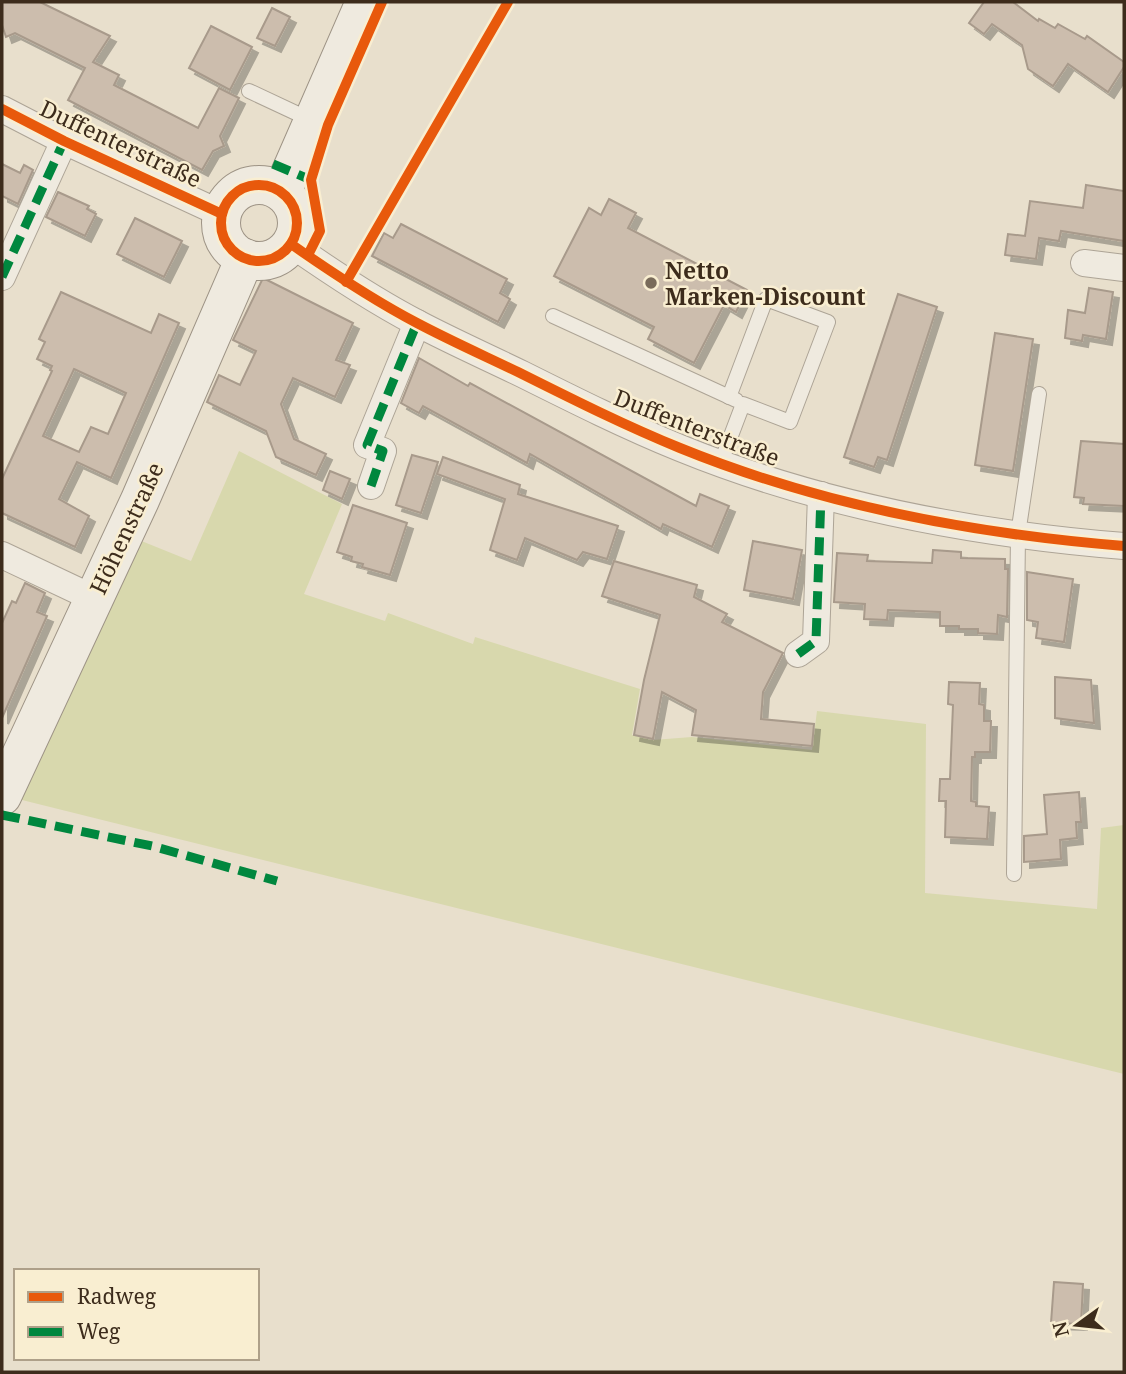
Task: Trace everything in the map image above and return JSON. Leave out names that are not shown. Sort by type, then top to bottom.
[{"type":"street","points":[[304,117],[344,2]]},
{"type":"street","points":[[272,189],[304,117],[365,2]]},
{"type":"street","name":"Duffenterstraße","points":[[2,109],[64,141],[222,214]]},
{"type":"street","name":"Duffenterstraße","points":[[2,277],[64,141]]},
{"type":"street","points":[[249,186],[272,189],[290,201],[297,222],[291,244],[278,256],[262,261],[245,258],[234,251],[225,240],[222,214],[237,192],[249,186]]},
{"type":"street","name":"Duffenterstraße","points":[[291,244],[346,282],[416,323],[682,449],[821,495],[932,520],[1062,541],[1124,546]]},
{"type":"street","name":"Höhenstraße","points":[[2,796],[140,500],[245,258]]},
{"type":"street","points":[[1084,263],[1124,268]]},
{"type":"street","points":[[371,486],[383,451],[368,445],[416,323]]},
{"type":"street","points":[[798,654],[816,641],[821,495]]},
{"type":"street","points":[[2,555],[93,598]]},
{"type":"lane","points":[[249,91],[304,117]]},
{"type":"lane","points":[[553,316],[743,404],[790,422],[828,322],[766,299],[729,397]]},
{"type":"lane","points":[[1014,874],[1018,534],[1039,394]]},
{"type":"lane","points":[[721,462],[743,404]]},
{"type":"green space","points":[[239,451],[342,504],[304,594],[385,621],[388,613],[473,644],[475,637],[640,689],[632,735],[653,740],[692,737],[812,750],[817,711],[926,724],[925,893],[1097,909],[1101,828],[1124,825],[1124,1074],[18,799],[139,540],[191,561]]},
{"type":"building","points":[[2,2],[40,2],[110,36],[93,62],[119,75],[114,85],[198,128],[219,88],[239,98],[220,136],[224,146],[213,151],[202,170],[68,100],[85,68],[15,33],[6,37],[2,25]]},
{"type":"building","points":[[984,2],[1013,2],[1038,21],[1039,19],[1055,28],[1058,24],[1085,39],[1087,36],[1124,62],[1124,67],[1108,92],[1068,64],[1053,86],[1028,69],[1022,45],[992,24],[984,34],[969,23]]},
{"type":"building","points":[[272,8],[290,17],[275,46],[257,38]]},
{"type":"building","points":[[211,26],[252,47],[230,90],[189,68]]},
{"type":"building","points":[[2,164],[20,173],[24,165],[33,170],[18,204],[2,196]]},
{"type":"building","points":[[1086,185],[1124,191],[1124,241],[1061,231],[1059,241],[1039,238],[1036,259],[1005,255],[1008,234],[1025,236],[1030,201],[1083,208]]},
{"type":"building","points":[[58,192],[89,206],[87,209],[96,214],[85,236],[46,217]]},
{"type":"building","name":"Netto Marken-Discount","points":[[609,199],[636,213],[628,228],[747,290],[736,312],[724,305],[694,363],[648,339],[654,327],[554,276],[589,208],[601,215]]},
{"type":"building","points":[[135,218],[182,241],[164,277],[117,254]]},
{"type":"building","points":[[401,224],[507,279],[500,293],[510,299],[498,322],[372,256],[384,233],[393,238]]},
{"type":"building","points":[[263,278],[353,323],[336,360],[350,365],[335,397],[293,378],[281,404],[294,439],[326,454],[316,475],[276,457],[266,431],[207,402],[219,375],[240,385],[256,351],[233,340]]},
{"type":"building","points":[[1089,288],[1113,292],[1106,339],[1083,335],[1082,341],[1065,338],[1068,310],[1085,313]]},
{"type":"building","points":[[61,292],[151,333],[159,314],[179,323],[111,478],[77,462],[59,499],[89,516],[75,547],[2,513],[2,479],[52,371],[52,366],[37,359],[45,342],[39,339]],"holes":[[[74,369],[126,393],[108,434],[91,427],[79,452],[43,436]]]},
{"type":"building","points":[[898,294],[937,307],[887,460],[878,457],[874,467],[844,457]]},
{"type":"building","points":[[995,333],[1033,339],[1013,471],[975,465]]},
{"type":"building","points":[[419,358],[696,506],[700,494],[729,506],[712,547],[663,524],[661,529],[530,454],[527,463],[423,406],[419,413],[401,403]]},
{"type":"building","points":[[1081,441],[1124,444],[1124,506],[1083,504],[1084,498],[1074,497]]},
{"type":"building","points":[[412,455],[438,462],[421,513],[396,505]]},
{"type":"building","points":[[443,457],[520,485],[518,494],[618,526],[607,559],[583,552],[577,560],[525,538],[517,560],[490,550],[505,499],[437,474]]},
{"type":"building","points":[[330,471],[350,479],[342,499],[323,490]]},
{"type":"building","points":[[353,505],[407,523],[390,575],[362,567],[363,564],[351,561],[352,557],[337,552]]},
{"type":"building","points":[[753,541],[802,550],[793,599],[744,590]]},
{"type":"building","points":[[933,550],[961,552],[961,558],[1005,559],[1005,569],[1008,569],[1007,617],[998,615],[997,634],[978,633],[978,629],[959,629],[959,626],[940,626],[940,612],[888,610],[887,620],[864,619],[865,604],[834,602],[837,553],[868,555],[867,561],[932,563]]},
{"type":"building","points":[[614,561],[697,585],[694,597],[727,614],[722,622],[783,653],[763,692],[761,719],[814,724],[812,746],[692,735],[696,710],[662,692],[653,739],[634,735],[660,615],[602,596]]},
{"type":"building","points":[[1027,572],[1073,579],[1064,642],[1036,638],[1038,622],[1027,620]]},
{"type":"building","points":[[25,583],[45,593],[37,612],[47,616],[2,718],[2,623],[12,601],[16,603]]},
{"type":"building","points":[[1055,677],[1091,680],[1094,723],[1055,718]]},
{"type":"building","points":[[949,682],[980,683],[979,704],[984,705],[984,721],[991,721],[990,752],[975,752],[975,757],[972,757],[971,801],[976,802],[976,806],[989,807],[987,839],[945,837],[946,801],[939,801],[940,779],[950,779],[953,705],[948,704]]},
{"type":"building","points":[[1079,792],[1081,822],[1076,822],[1077,838],[1060,840],[1061,859],[1024,862],[1024,836],[1047,834],[1044,795]]},
{"type":"building","points":[[1054,1282],[1083,1284],[1081,1324],[1051,1323]]},
{"type":"marked path","points":[[2,277],[64,141]]},
{"type":"marked path","points":[[273,164],[311,180]]},
{"type":"marked path","points":[[371,486],[383,451],[367,445],[417,323]]},
{"type":"marked path","points":[[798,654],[816,641],[821,495]]},
{"type":"marked path","points":[[2,815],[152,846],[277,881]]},
{"type":"cycle path","points":[[308,255],[320,231],[311,180],[328,125],[382,2]]},
{"type":"cycle path","points":[[346,282],[508,2]]},
{"type":"cycle path","points":[[2,109],[64,141],[222,214]]},
{"type":"cycle path","points":[[259,185],[273,188],[286,196],[294,209],[297,223],[294,237],[286,250],[273,258],[259,261],[245,258],[232,250],[224,237],[221,223],[224,209],[232,196],[245,188],[259,185]]},
{"type":"cycle path","points":[[291,244],[368,295],[430,330],[620,422],[733,468],[787,486],[899,514],[1011,534],[1124,546]]},
{"type":"place","name":"Netto Marken-Discount","points":[[651,283]]}]
